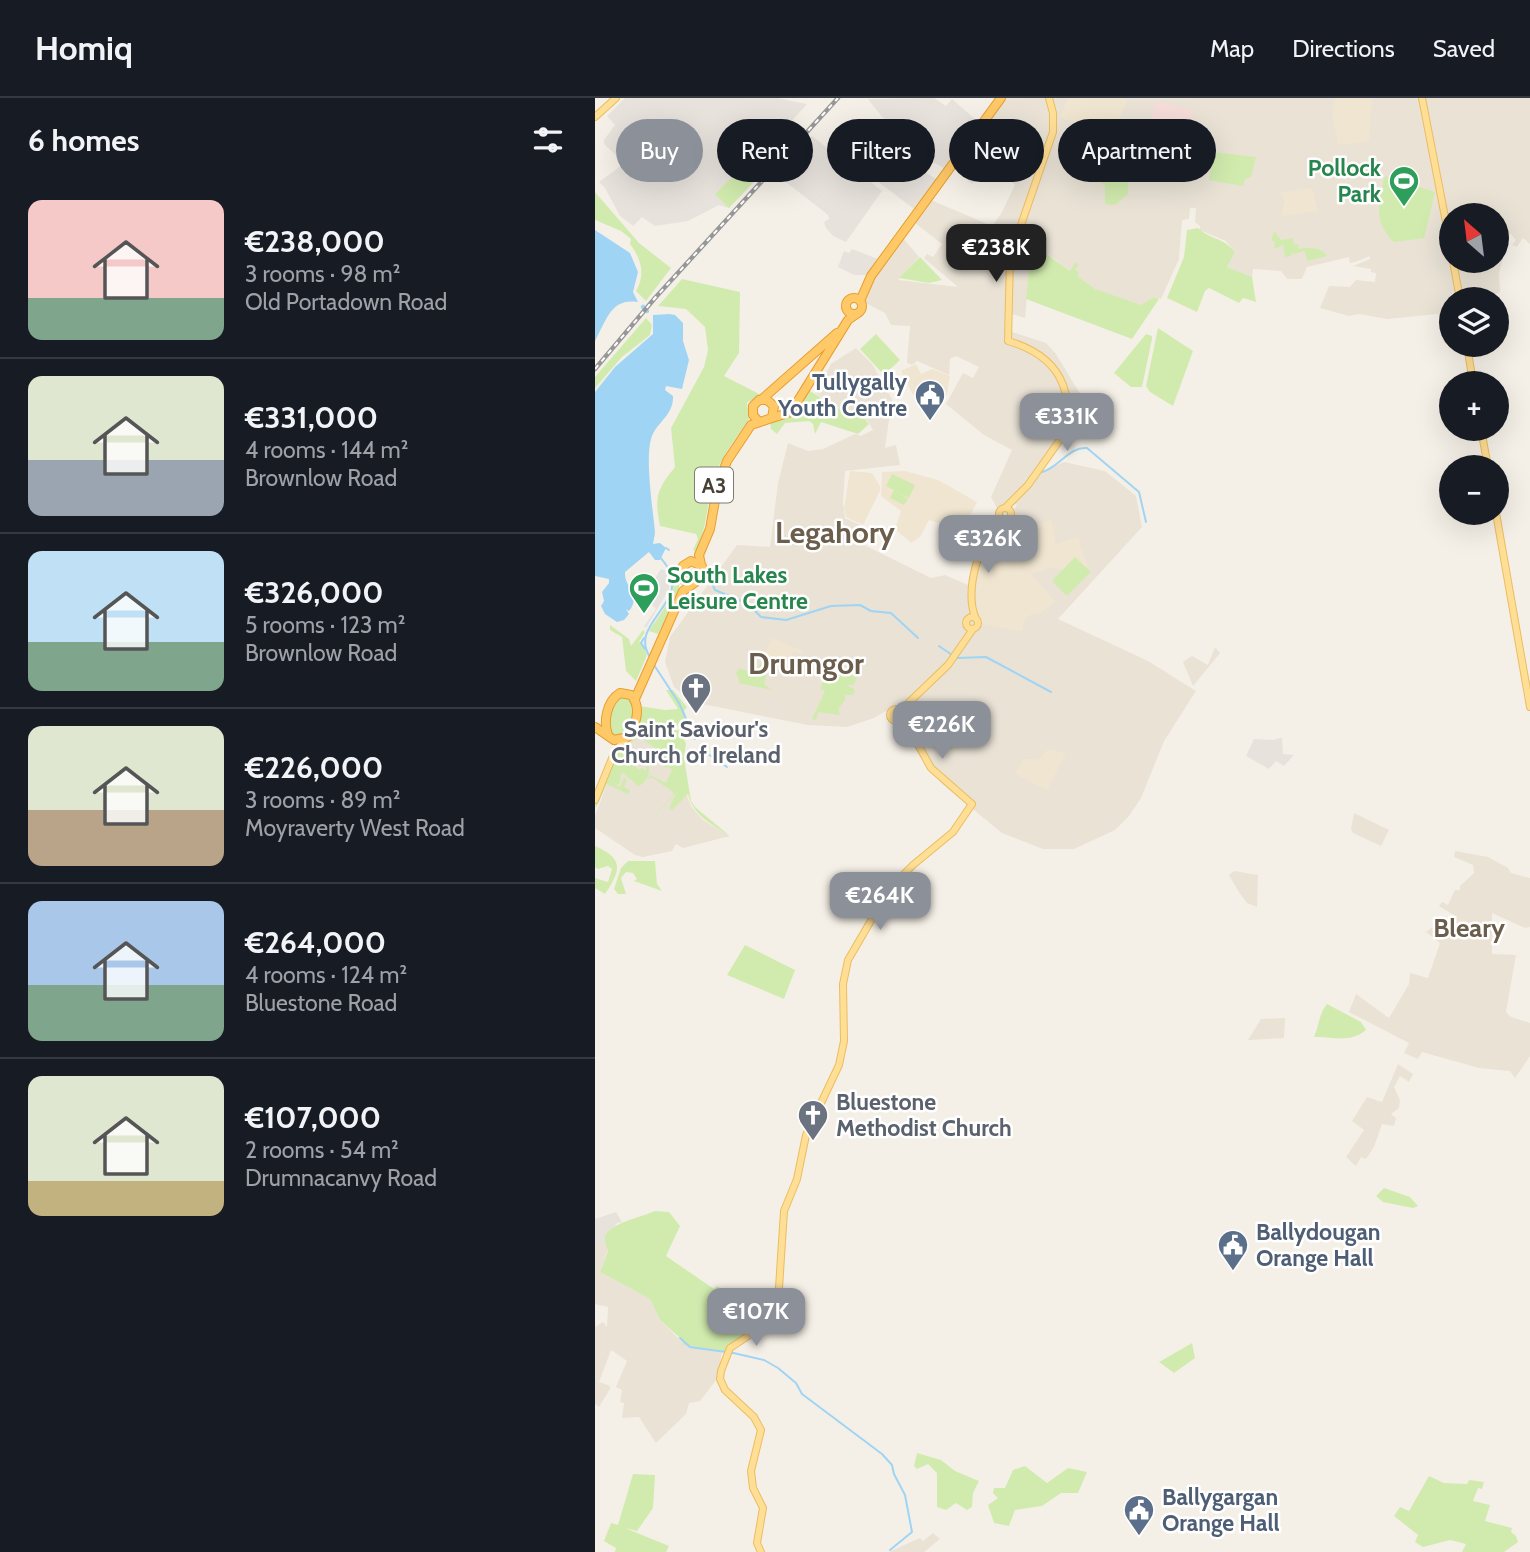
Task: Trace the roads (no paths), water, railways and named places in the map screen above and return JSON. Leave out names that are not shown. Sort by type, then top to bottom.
[{"type":"highway","name":"A3","points":[[853,312],[846,304],[858,297],[1000,100]]},
{"type":"highway","name":"A3","points":[[756,419],[753,406],[835,335],[853,312],[862,306],[858,297]]},
{"type":"highway","name":"A3","points":[[756,419],[767,422],[791,412],[853,312]]},
{"type":"highway","points":[[761,400],[772,404],[775,412],[772,418]]},
{"type":"highway","name":"A3","points":[[626,739],[635,722],[635,699],[677,596],[683,566],[691,561],[703,538],[721,465],[756,419]]},
{"type":"highway","name":"A3","points":[[608,709],[614,697],[634,688],[683,591],[703,577],[699,557],[710,529],[717,489],[725,466],[756,419]]},
{"type":"highway","points":[[691,561],[701,565]]},
{"type":"highway","points":[[682,578],[693,584]]},
{"type":"highway","points":[[623,693],[635,699]]},
{"type":"highway","points":[[598,711],[608,709],[605,725],[610,738]]},
{"type":"highway","points":[[595,727],[610,738],[626,739]]},
{"type":"main road","points":[[595,117],[616,98]]},
{"type":"main road","points":[[761,1552],[757,1543],[763,1508],[753,1488],[751,1466],[761,1430],[754,1417],[725,1390],[720,1376],[730,1348],[760,1328],[778,1303],[783,1211],[799,1174],[799,1159],[806,1135],[823,1095],[836,1073],[843,1049],[843,984],[851,954],[890,888],[913,864],[953,832],[972,804],[931,768],[899,714],[906,703],[954,657],[969,630],[966,623],[973,616],[975,568],[981,550],[999,523],[1000,511],[1009,507],[1071,428],[1075,415],[1062,382],[1048,362],[1028,348],[1008,341],[1010,257],[1053,130],[1053,113],[1049,98]]},
{"type":"main road","points":[[1422,98],[1442,203]]},
{"type":"main road","points":[[1498,525],[1530,707]]},
{"type":"main road","points":[[595,792],[612,750],[610,738]]},
{"type":"main road","points":[[595,800],[615,751],[626,739]]},
{"type":"water","points":[[595,230],[630,253],[638,272],[633,292],[638,302],[622,303],[616,307],[595,341]]},
{"type":"water","points":[[653,315],[675,315],[683,323],[683,341],[689,360],[682,389],[666,386],[665,390],[673,396],[673,403],[653,433],[649,448],[655,533],[653,544],[660,543],[666,548],[660,560],[655,560],[649,552],[625,572],[634,600],[629,611],[626,609],[629,614],[624,620],[617,622],[605,614],[601,606],[604,601],[602,592],[609,579],[595,576],[595,392],[615,367],[653,334]]},
{"type":"waterway","points":[[643,307],[647,311]]},
{"type":"waterway","points":[[1042,472],[1075,450],[1087,448],[1139,492],[1146,522]]},
{"type":"waterway","points":[[650,657],[645,646],[646,636],[672,588],[671,574],[661,558]]},
{"type":"waterway","points":[[710,579],[715,590],[748,604],[761,617],[786,620],[831,606],[860,605],[871,611],[891,613],[918,638]]},
{"type":"waterway","points":[[644,638],[641,643],[645,649]]},
{"type":"waterway","points":[[939,646],[952,655]]},
{"type":"waterway","points":[[957,658],[986,657],[1051,692]]},
{"type":"waterway","points":[[654,665],[679,703],[695,739]]},
{"type":"waterway","points":[[702,750],[727,767]]},
{"type":"waterway","points":[[680,1338],[690,1347],[726,1352]]},
{"type":"waterway","points":[[729,1352],[764,1360],[778,1368],[796,1383],[802,1394],[882,1454],[892,1465],[905,1495],[912,1532],[890,1550]]},
{"type":"railway","points":[[595,369],[655,298],[838,98]]},
{"type":"place","name":"Pollock Park","points":[[1404,208]]},
{"type":"place","name":"Tullygally Youth Centre","points":[[930,422]]},
{"type":"place","name":"South Lakes Leisure Centre","points":[[644,615]]},
{"type":"place","name":"Saint Saviour's Church of Ireland","points":[[696,715]]},
{"type":"place","name":"Bluestone Methodist Church","points":[[813,1142]]},
{"type":"place","name":"Ballydougan Orange Hall","points":[[1233,1272]]},
{"type":"place","name":"Ballygargan Orange Hall","points":[[1139,1537]]},
{"type":"district","name":"Legahory","points":[[835,532]]},
{"type":"district","name":"Drumgor","points":[[806,663]]},
{"type":"district","name":"Bleary","points":[[1469,928]]}]
